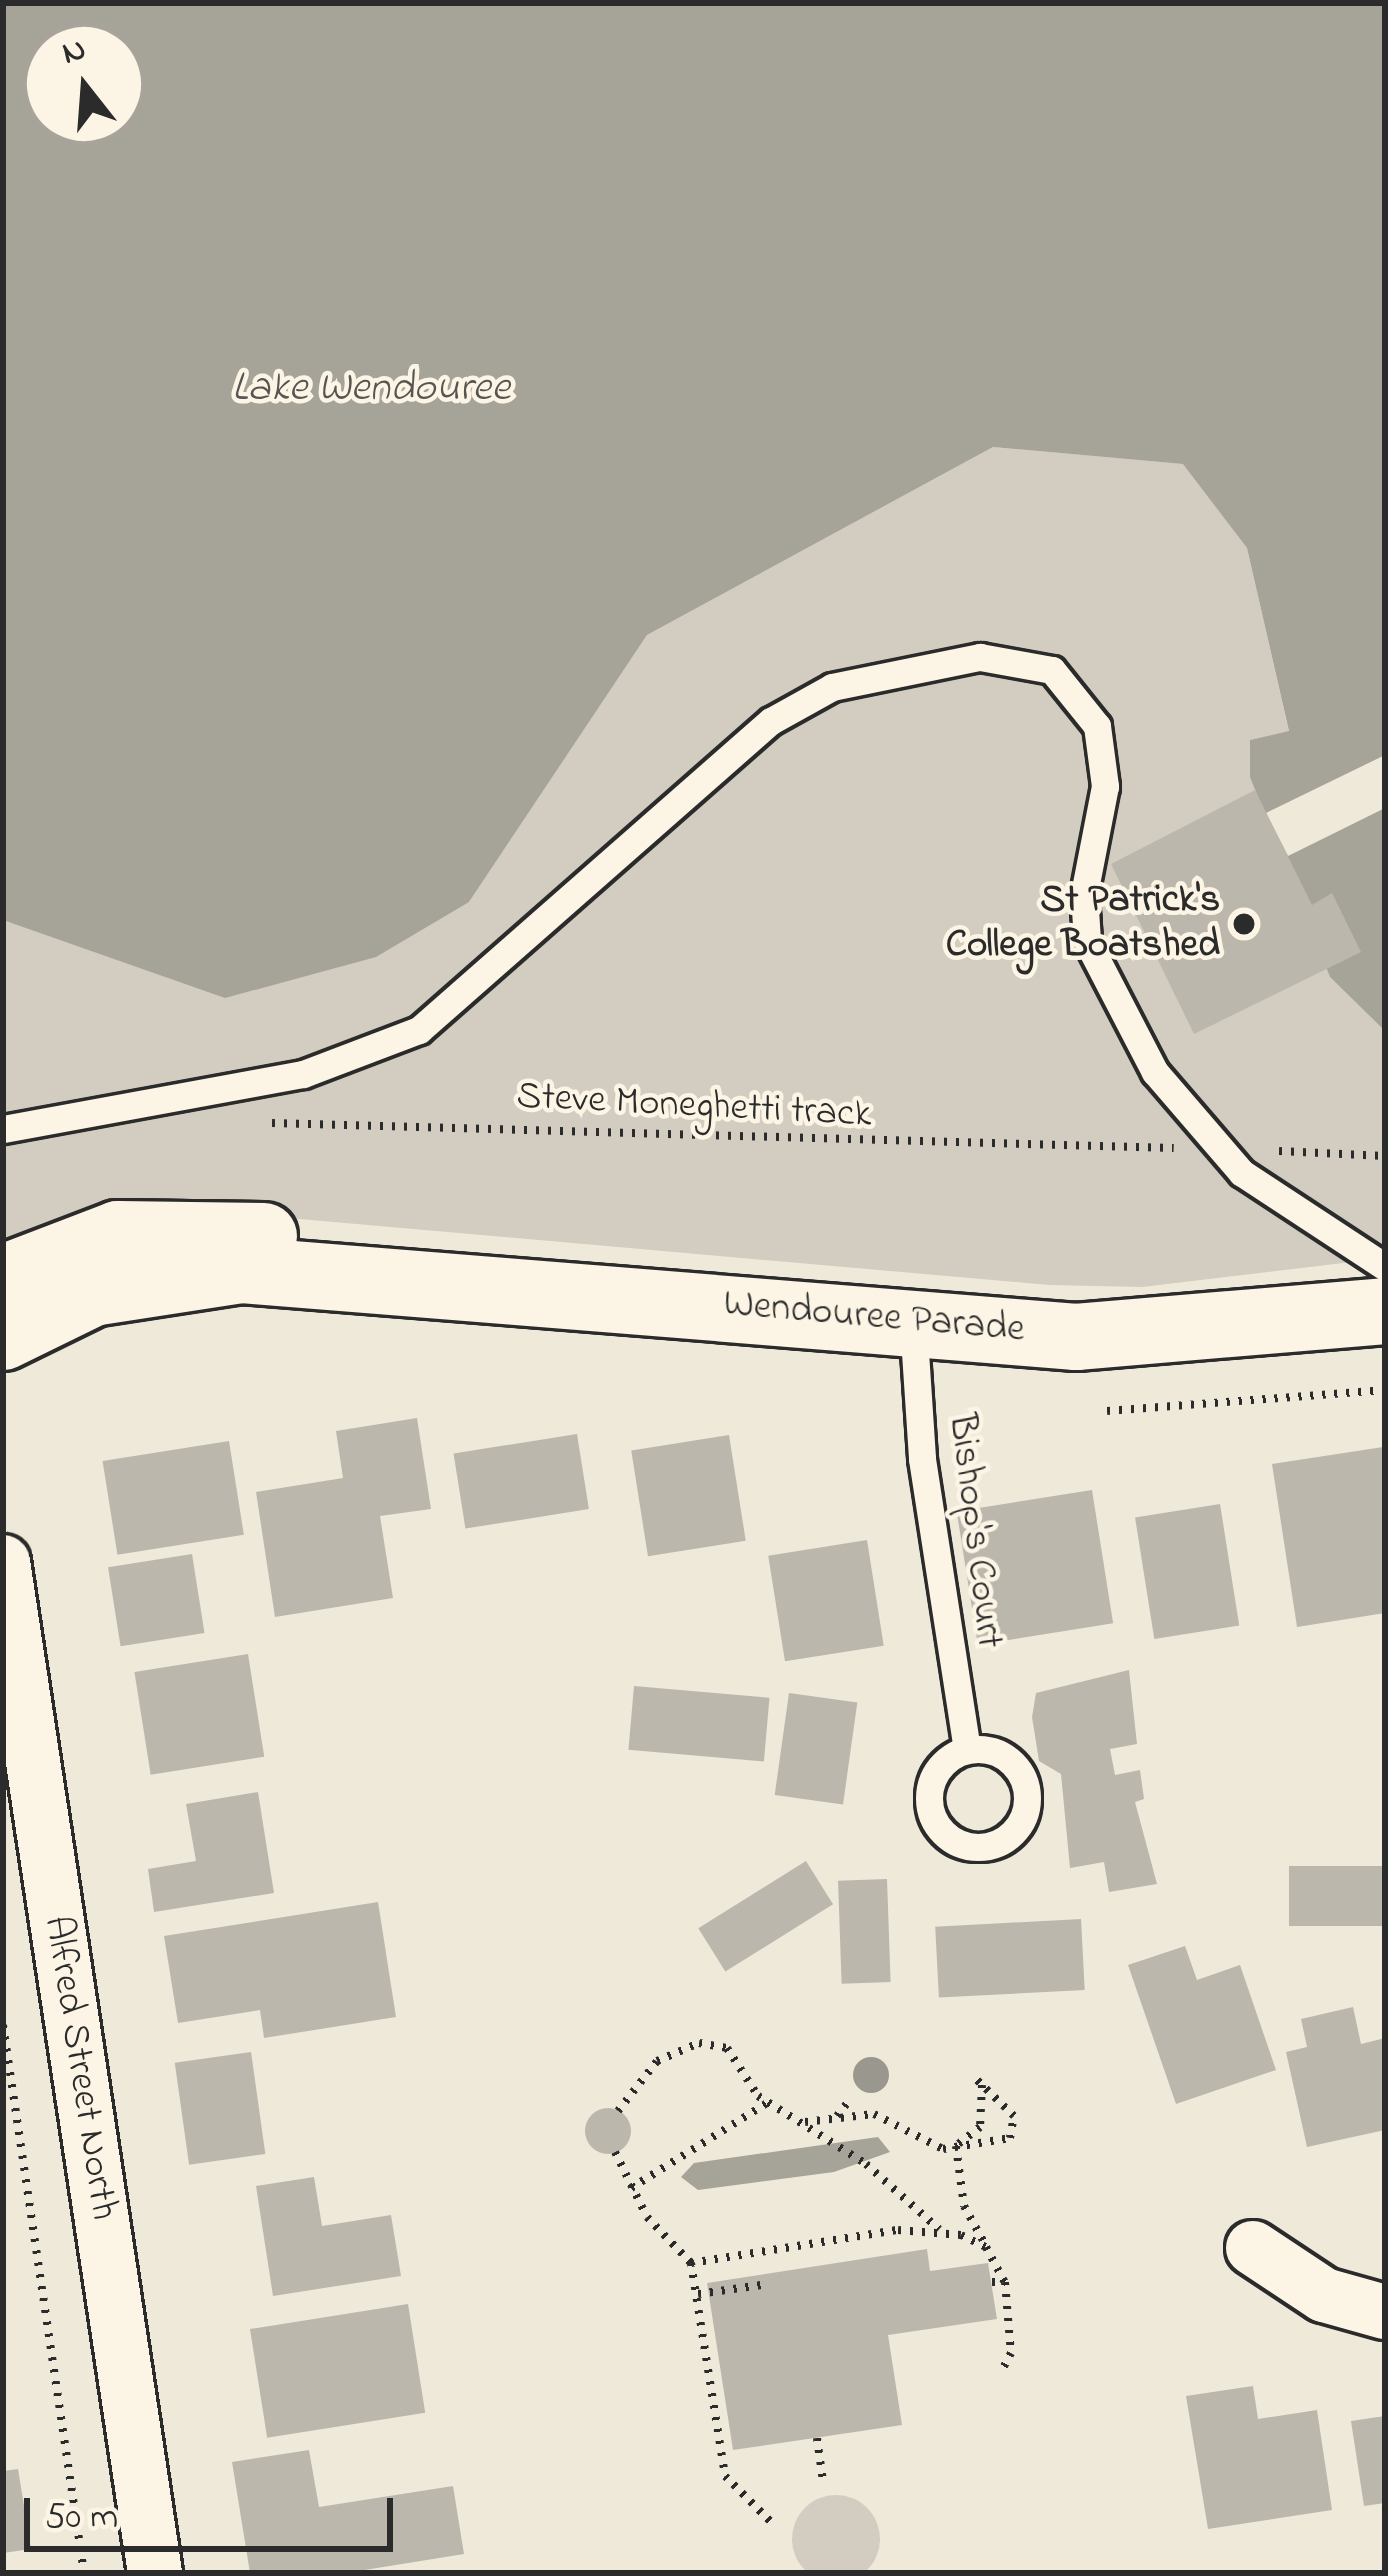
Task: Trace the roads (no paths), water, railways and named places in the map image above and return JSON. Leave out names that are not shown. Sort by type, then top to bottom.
[{"type":"street","name":"Wendouree Parade","points":[[3,1278],[79,1244],[176,1229],[262,1236],[362,1275]]},
{"type":"street","name":"Wendouree Parade","points":[[3,1337],[66,1302],[155,1278],[362,1275],[1119,1339],[1385,1311]]},
{"type":"street","name":"Alfred Street North","points":[[3,1562],[154,2573]]},
{"type":"street","points":[[1253,2248],[1324,2295],[1385,2312]]},
{"type":"lane","points":[[3,1129],[303,1074],[419,1030],[770,721],[832,687],[980,656],[1052,670],[1097,726],[1105,786],[1084,894],[1087,941],[1119,1016],[1218,1150],[1385,1267]]},
{"type":"lane","name":"Bishop's Court","points":[[913,1322],[922,1459],[967,1750]]},
{"type":"water","name":"Lake Wendouree","points":[[3,3],[1385,3],[1385,1031],[1330,977],[1250,777],[1250,740],[1289,731],[1247,548],[1183,464],[993,447],[647,635],[469,902],[376,957],[225,998],[3,920]]},
{"type":"water","points":[[878,2137],[890,2152],[834,2172],[698,2190],[681,2177],[694,2163]]},
{"type":"place","name":"St Patrick's College Boatshed","points":[[1244,924]]}]
